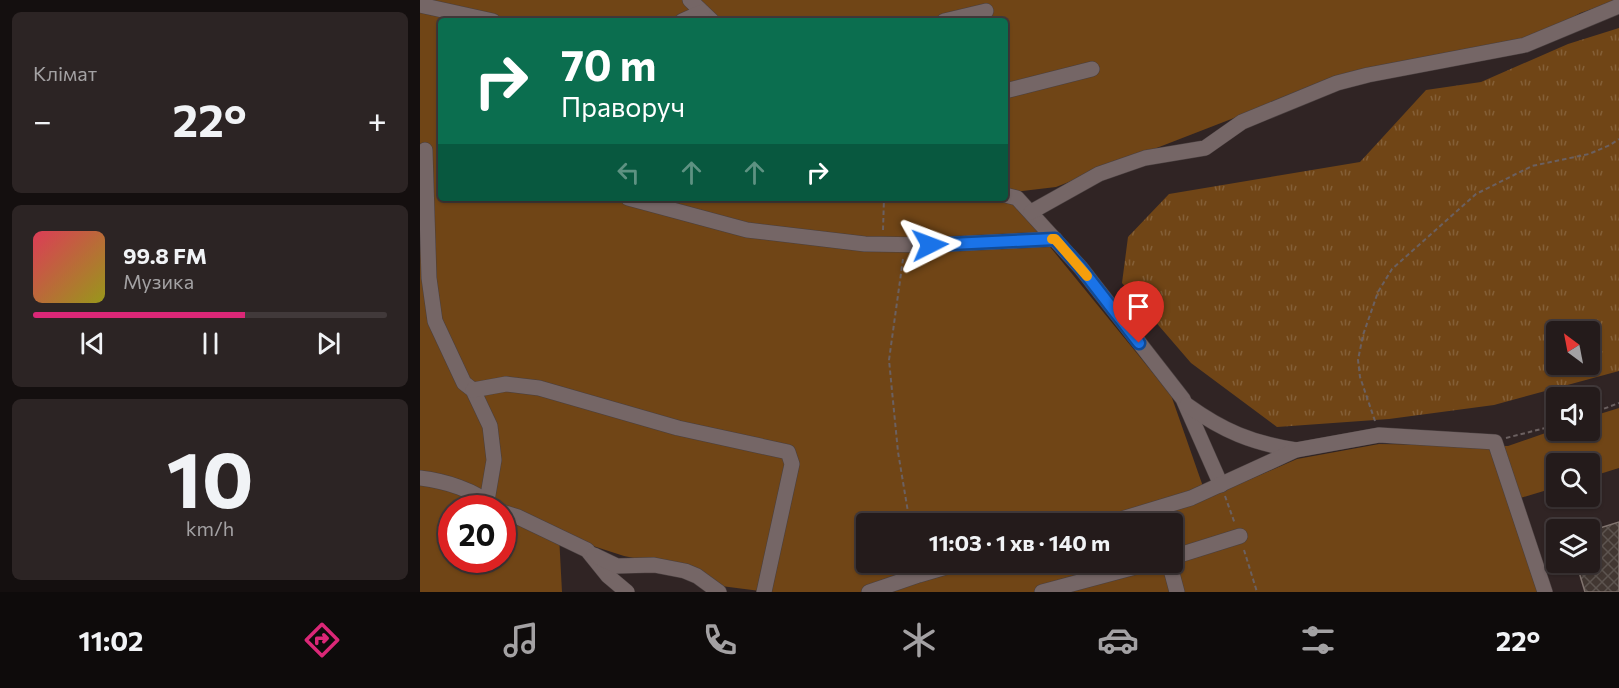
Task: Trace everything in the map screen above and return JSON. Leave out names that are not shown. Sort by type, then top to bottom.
[{"type":"street","points":[[420,5],[479,18]]},
{"type":"street","points":[[1031,212],[1099,174],[1145,158],[1204,148],[1242,123],[1337,83],[1525,45],[1619,6]]},
{"type":"street","points":[[685,18],[698,7]]},
{"type":"street","points":[[957,18],[986,11]]},
{"type":"street","points":[[1008,90],[1092,69]]},
{"type":"street","points":[[438,153],[422,149],[429,278],[435,321],[464,382],[473,390],[490,426],[494,460],[492,495]]},
{"type":"street","points":[[1008,196],[1017,198],[1081,268],[1187,405],[1221,485]]},
{"type":"street","points":[[639,201],[747,230],[865,244],[930,245],[1055,239]]},
{"type":"street","points":[[473,390],[506,384],[539,388],[678,428],[788,452],[792,464],[764,592]]},
{"type":"street","points":[[1187,405],[1209,420],[1248,439],[1267,446],[1296,450]]},
{"type":"street","points":[[1141,513],[1191,498],[1296,450],[1379,435],[1495,441],[1545,592]]},
{"type":"street","points":[[420,478],[459,488],[473,495]]},
{"type":"street","points":[[516,517],[617,566],[654,566],[685,571],[697,576],[719,592]]},
{"type":"street","points":[[1183,554],[1240,536]]},
{"type":"street","points":[[587,550],[608,576],[627,592]]},
{"type":"street","points":[[868,592],[923,573]]},
{"type":"street","points":[[1048,591],[1114,573]]},
{"type":"street","points":[[1172,573],[1177,592]]},
{"type":"path","points":[[1379,435],[1360,377],[1358,360],[1363,335],[1378,292],[1392,269],[1476,194],[1532,165],[1589,154],[1619,140]]},
{"type":"path","points":[[884,201],[882,228],[903,257],[889,360],[898,452],[908,513]]},
{"type":"path","points":[[1600,410],[1619,403]]},
{"type":"path","points":[[1495,441],[1546,428]]},
{"type":"green space","points":[[420,0],[1619,0],[1580,13],[1545,34],[1340,77],[1056,187],[1008,193],[1008,18],[438,18],[438,201],[1008,201],[1008,195],[1171,395],[1207,498],[1297,459],[1379,444],[1508,446],[1546,433],[1546,441],[1600,441],[1600,414],[1619,408],[1619,468],[1600,474],[1600,453],[1546,453],[1546,490],[1514,500],[1541,592],[768,592],[721,586],[697,571],[624,556],[559,535],[562,592],[420,592]]},
{"type":"green space","points":[[1619,28],[1619,371],[1560,387],[1546,387],[1546,391],[1494,405],[1389,419],[1277,427],[1191,363],[1122,283],[1128,237],[1169,194],[1360,162],[1426,90],[1481,82],[1568,44]]},
{"type":"building","points":[[1619,522],[1619,592],[1585,592],[1579,573],[1600,573],[1600,528]]},
{"type":"slow traffic","points":[[1052,239],[1055,239],[1087,276]]},
{"type":"route","points":[[930,245],[1055,239],[1081,268],[1139,343]]}]
